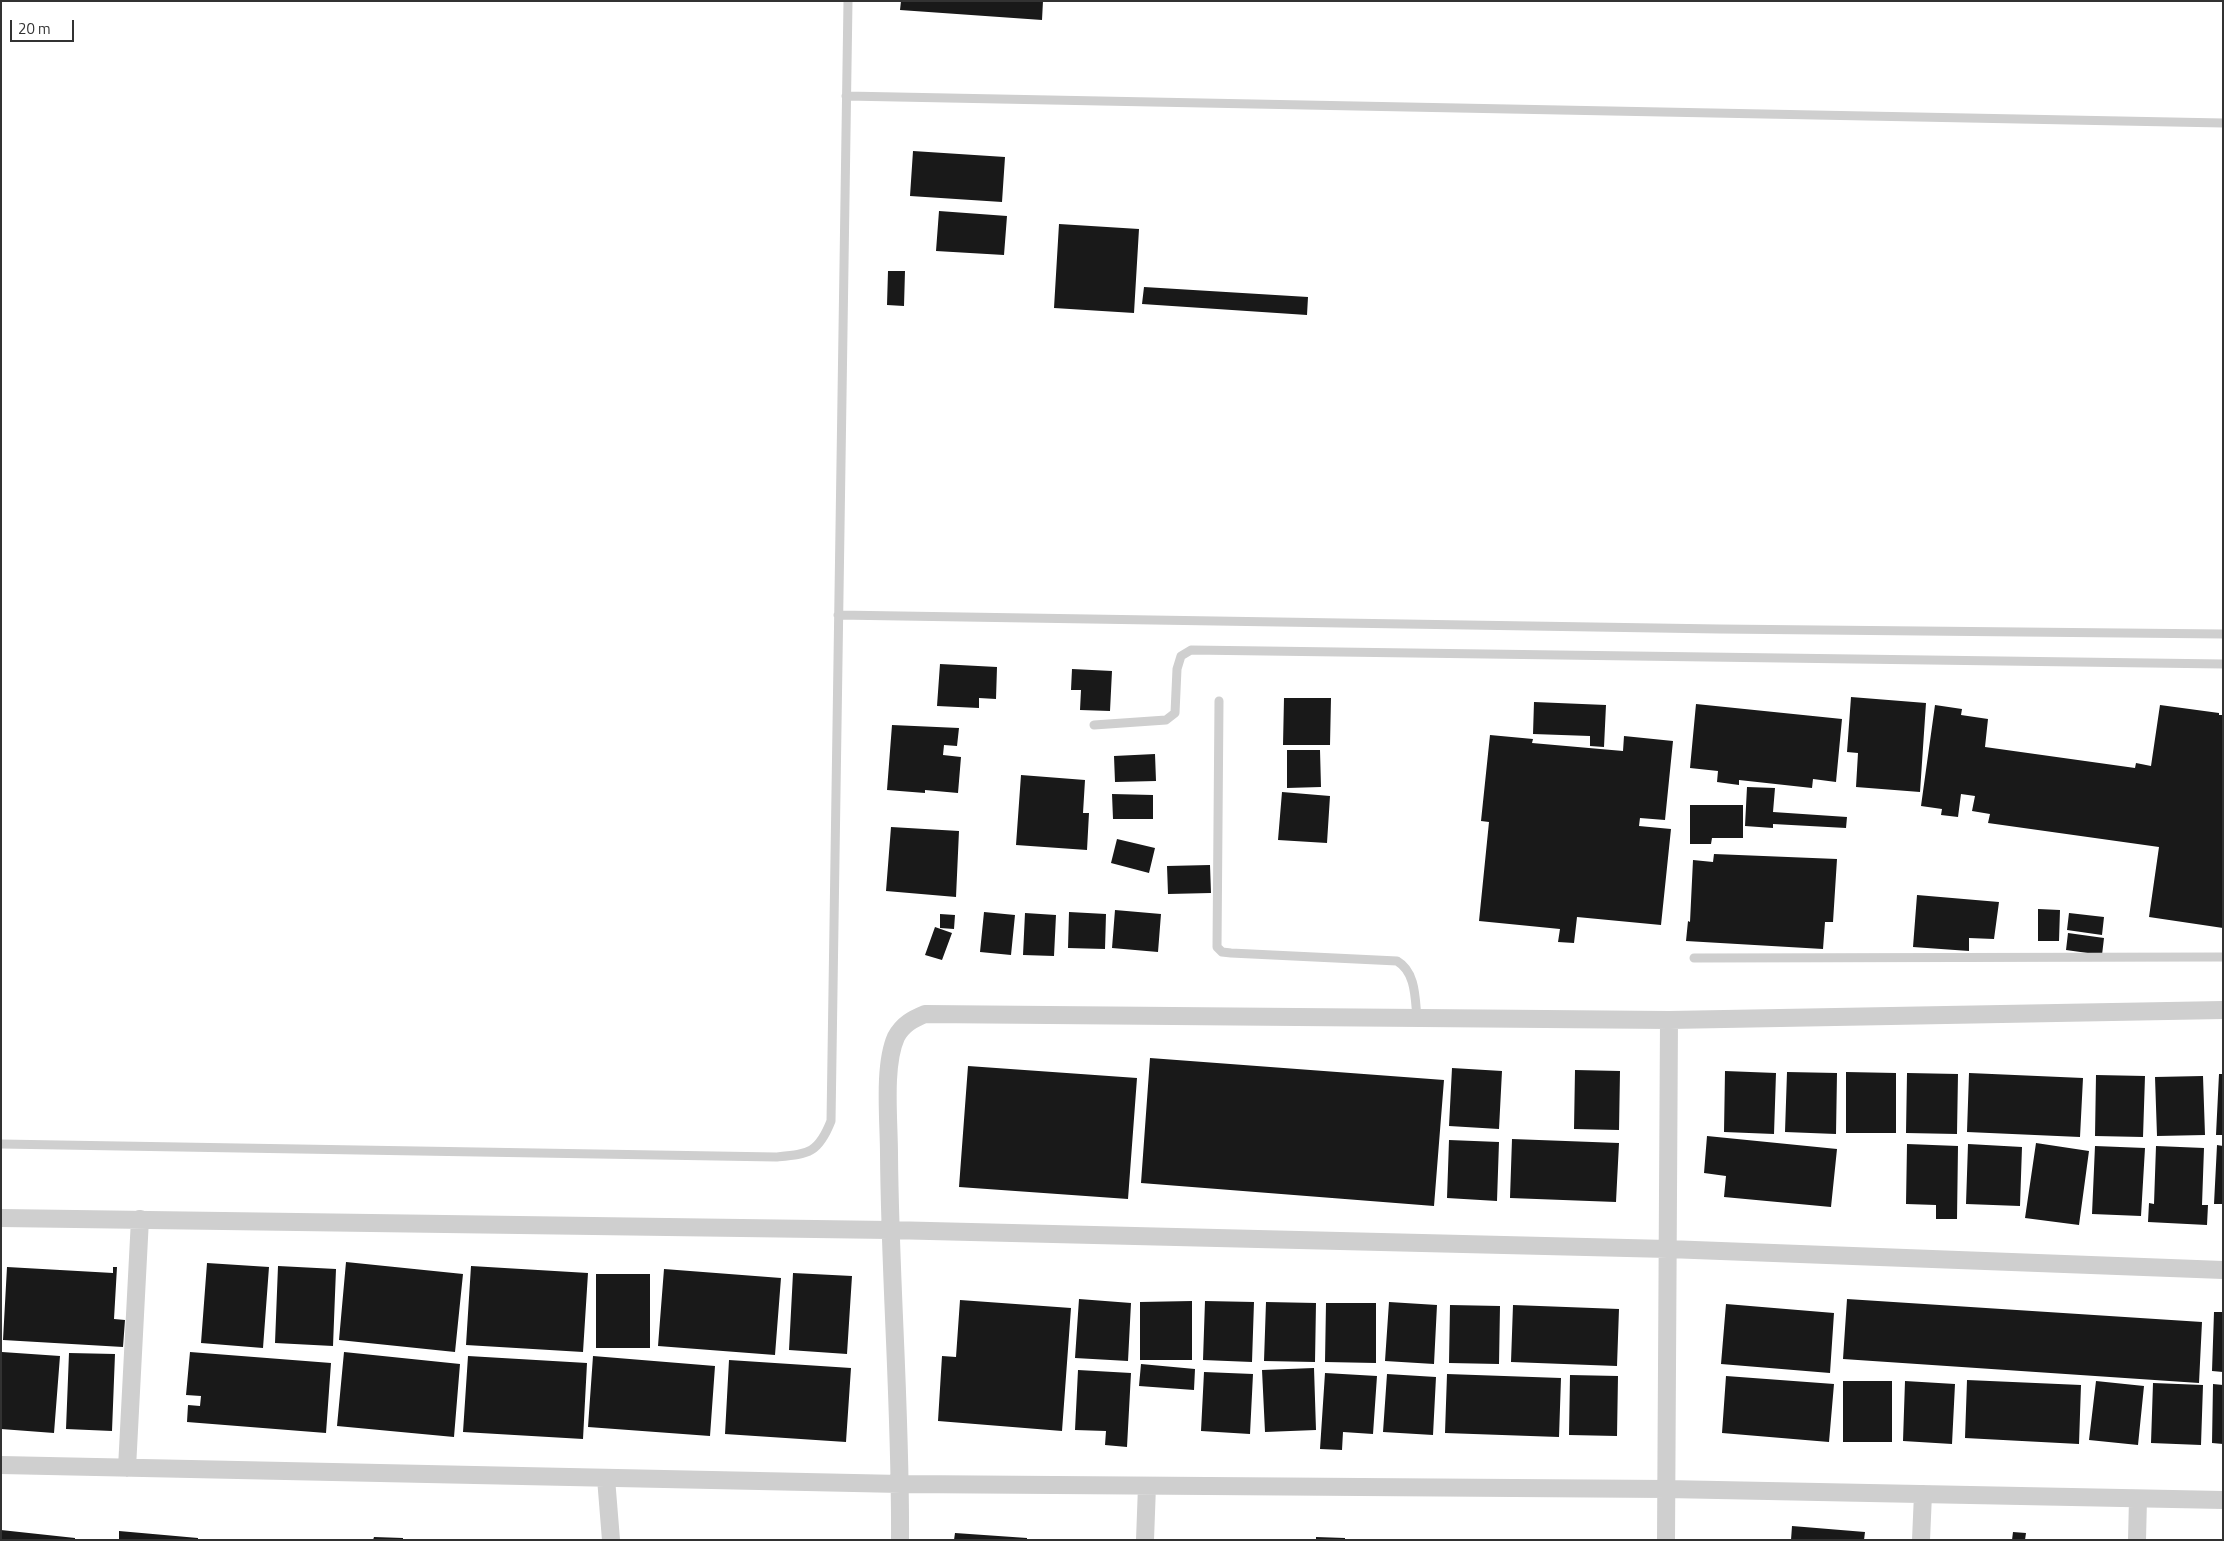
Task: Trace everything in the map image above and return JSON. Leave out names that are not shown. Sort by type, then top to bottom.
[{"type":"street","points":[[900,1540],[901,1484],[889,1230],[888,1071],[896,1037],[908,1022],[925,1014],[1669,1020],[2223,1010]]},
{"type":"street","points":[[1666,1540],[1669,1020]]},
{"type":"street","points":[[1,1218],[889,1230],[1668,1250],[2223,1270]]},
{"type":"street","points":[[127,1468],[140,1219]]},
{"type":"street","points":[[1,1465],[901,1484],[1667,1489],[2223,1500]]},
{"type":"street","points":[[606,1478],[611,1540]]},
{"type":"street","points":[[1145,1540],[1147,1486]]},
{"type":"street","points":[[1921,1540],[1923,1494]]},
{"type":"street","points":[[2137,1540],[2138,1498]]},
{"type":"lane","points":[[1,1144],[776,1157],[800,1155],[815,1149],[825,1136],[831,1122],[848,1]]},
{"type":"lane","points":[[846,96],[2223,123]]},
{"type":"lane","points":[[838,615],[1639,628],[2223,634]]},
{"type":"lane","points":[[1094,725],[1166,720],[1175,713],[1176,669],[1181,656],[1191,650],[2223,664]]},
{"type":"lane","points":[[1219,701],[1217,946],[1222,952],[1231,953],[1397,961],[1404,965],[1414,984],[1417,1018]]},
{"type":"lane","points":[[1694,958],[2223,957]]},
{"type":"building","points":[[901,1],[1043,1],[1042,20],[900,10]]},
{"type":"building","points":[[913,151],[1005,157],[1002,202],[910,196]]},
{"type":"building","points":[[939,211],[1007,216],[1004,255],[936,251]]},
{"type":"building","points":[[1059,224],[1139,229],[1134,313],[1054,308]]},
{"type":"building","points":[[888,271],[905,271],[904,306],[887,305]]},
{"type":"building","points":[[1144,287],[1308,297],[1307,315],[1142,304]]},
{"type":"building","points":[[940,664],[997,667],[996,699],[979,698],[979,708],[937,706]]},
{"type":"building","points":[[1072,669],[1112,671],[1110,711],[1080,710],[1081,690],[1071,690]]},
{"type":"building","points":[[1851,697],[1926,703],[1920,792],[1856,787],[1858,753],[1847,752]]},
{"type":"building","points":[[1284,698],[1331,698],[1330,745],[1283,745]]},
{"type":"building","points":[[1534,702],[1606,705],[1604,747],[1590,746],[1590,736],[1533,734]]},
{"type":"building","points":[[1696,704],[1842,719],[1836,782],[1813,779],[1812,788],[1739,780],[1739,785],[1717,782],[1718,771],[1690,768]]},
{"type":"building","points":[[1935,705],[1962,709],[1961,715],[1988,719],[1985,747],[2135,768],[2136,763],[2151,766],[2160,705],[2223,715],[2223,928],[2149,917],[2159,847],[1988,823],[1990,814],[1972,811],[1975,796],[1961,794],[1958,817],[1941,815],[1942,809],[1921,806]]},
{"type":"building","points":[[892,725],[959,728],[957,746],[944,745],[943,755],[961,757],[958,793],[925,790],[925,793],[887,790]]},
{"type":"building","points":[[1490,735],[1533,739],[1532,743],[1623,751],[1624,736],[1673,741],[1665,820],[1640,818],[1639,826],[1671,829],[1661,925],[1577,917],[1574,943],[1558,942],[1560,929],[1479,921],[1489,822],[1481,821]]},
{"type":"building","points":[[1287,750],[1320,750],[1321,787],[1287,788]]},
{"type":"building","points":[[1155,754],[1156,781],[1115,782],[1114,756]]},
{"type":"building","points":[[1021,775],[1085,780],[1083,813],[1089,813],[1087,850],[1016,845]]},
{"type":"building","points":[[1747,787],[1775,788],[1773,812],[1847,817],[1846,828],[1773,824],[1773,828],[1745,826]]},
{"type":"building","points":[[1282,792],[1330,796],[1327,843],[1278,840]]},
{"type":"building","points":[[1112,794],[1153,795],[1153,819],[1113,819]]},
{"type":"building","points":[[1690,805],[1743,805],[1743,838],[1712,838],[1711,844],[1690,844]]},
{"type":"building","points":[[891,827],[959,831],[956,897],[886,891]]},
{"type":"building","points":[[1117,839],[1155,848],[1149,873],[1111,863]]},
{"type":"building","points":[[1714,854],[1837,859],[1833,922],[1825,922],[1823,949],[1686,941],[1688,921],[1690,922],[1693,860],[1713,862]]},
{"type":"building","points":[[1210,865],[1211,893],[1168,894],[1167,866]]},
{"type":"building","points":[[1917,895],[1999,902],[1994,939],[1969,938],[1969,951],[1913,947]]},
{"type":"building","points":[[2038,909],[2060,910],[2059,941],[2038,941]]},
{"type":"building","points":[[1115,910],[1161,914],[1158,952],[1112,948]]},
{"type":"building","points":[[984,912],[1015,915],[1011,955],[980,952]]},
{"type":"building","points":[[1069,912],[1106,914],[1105,949],[1068,948]]},
{"type":"building","points":[[1025,913],[1056,915],[1054,956],[1023,955]]},
{"type":"building","points":[[2069,913],[2104,917],[2102,935],[2067,930]]},
{"type":"building","points":[[940,914],[955,915],[954,929],[940,928]]},
{"type":"building","points":[[935,927],[952,933],[942,960],[925,955]]},
{"type":"building","points":[[2068,933],[2104,938],[2102,955],[2066,950]]},
{"type":"building","points":[[1150,1058],[1444,1080],[1434,1206],[1141,1183]]},
{"type":"building","points":[[968,1066],[1137,1078],[1128,1199],[959,1187]]},
{"type":"building","points":[[1452,1068],[1502,1071],[1499,1129],[1449,1126]]},
{"type":"building","points":[[1575,1070],[1620,1071],[1619,1130],[1574,1129]]},
{"type":"building","points":[[1725,1071],[1776,1073],[1774,1134],[1724,1132]]},
{"type":"building","points":[[1787,1072],[1837,1073],[1836,1134],[1785,1132]]},
{"type":"building","points":[[1846,1072],[1896,1073],[1896,1133],[1846,1133]]},
{"type":"building","points":[[1907,1073],[1958,1074],[1957,1134],[1906,1133]]},
{"type":"building","points":[[1969,1073],[2083,1078],[2080,1137],[1967,1132]]},
{"type":"building","points":[[2219,1074],[2223,1074],[2223,1135],[2216,1135]]},
{"type":"building","points":[[2096,1075],[2145,1076],[2143,1137],[2095,1136]]},
{"type":"building","points":[[2203,1076],[2205,1135],[2157,1136],[2155,1077]]},
{"type":"building","points":[[1707,1136],[1837,1149],[1831,1207],[1724,1197],[1726,1176],[1704,1173]]},
{"type":"building","points":[[1512,1139],[1619,1143],[1616,1202],[1510,1198]]},
{"type":"building","points":[[1449,1140],[1499,1142],[1497,1201],[1447,1198]]},
{"type":"building","points":[[2036,1143],[2089,1151],[2079,1225],[2025,1218]]},
{"type":"building","points":[[1907,1144],[1958,1146],[1957,1219],[1936,1219],[1936,1205],[1906,1204]]},
{"type":"building","points":[[1968,1144],[2022,1147],[2020,1206],[1966,1204]]},
{"type":"building","points":[[2217,1145],[2223,1146],[2223,1204],[2214,1204]]},
{"type":"building","points":[[2095,1146],[2145,1148],[2141,1216],[2092,1214]]},
{"type":"building","points":[[2156,1146],[2204,1148],[2202,1205],[2208,1205],[2207,1225],[2148,1222],[2149,1203],[2154,1204]]},
{"type":"building","points":[[346,1262],[463,1274],[455,1352],[339,1340]]},
{"type":"building","points":[[207,1263],[269,1267],[263,1348],[201,1343]]},
{"type":"building","points":[[278,1266],[336,1269],[333,1346],[275,1343]]},
{"type":"building","points":[[471,1266],[588,1273],[583,1352],[466,1345]]},
{"type":"building","points":[[7,1267],[113,1273],[113,1267],[117,1267],[114,1319],[125,1320],[123,1347],[3,1340]]},
{"type":"building","points":[[664,1269],[781,1278],[775,1355],[658,1346]]},
{"type":"building","points":[[793,1273],[852,1276],[847,1354],[789,1350]]},
{"type":"building","points":[[596,1274],[650,1274],[650,1348],[596,1348]]},
{"type":"building","points":[[1079,1299],[1131,1303],[1128,1361],[1075,1358]]},
{"type":"building","points":[[1847,1299],[2202,1322],[2199,1383],[1843,1359]]},
{"type":"building","points":[[960,1300],[1071,1308],[1062,1431],[938,1421],[942,1356],[956,1357]]},
{"type":"building","points":[[1192,1301],[1192,1360],[1140,1360],[1140,1302]]},
{"type":"building","points":[[1205,1301],[1254,1302],[1252,1362],[1203,1360]]},
{"type":"building","points":[[1266,1302],[1316,1303],[1315,1362],[1264,1361]]},
{"type":"building","points":[[1389,1302],[1437,1305],[1434,1364],[1385,1361]]},
{"type":"building","points":[[1326,1303],[1376,1303],[1376,1363],[1325,1362]]},
{"type":"building","points":[[1726,1304],[1834,1313],[1830,1373],[1721,1364]]},
{"type":"building","points":[[1450,1305],[1500,1306],[1499,1364],[1449,1363]]},
{"type":"building","points":[[1513,1305],[1619,1309],[1617,1366],[1511,1362]]},
{"type":"building","points":[[2214,1312],[2223,1312],[2223,1372],[2212,1371]]},
{"type":"building","points":[[2,1352],[60,1356],[54,1433],[1,1429]]},
{"type":"building","points":[[190,1352],[331,1363],[326,1433],[187,1422],[188,1405],[200,1406],[201,1396],[186,1395]]},
{"type":"building","points":[[344,1352],[460,1364],[454,1437],[337,1426]]},
{"type":"building","points":[[69,1353],[115,1354],[112,1431],[66,1429]]},
{"type":"building","points":[[468,1356],[587,1363],[583,1439],[463,1432]]},
{"type":"building","points":[[593,1356],[715,1366],[710,1436],[588,1427]]},
{"type":"building","points":[[729,1360],[851,1368],[846,1442],[725,1434]]},
{"type":"building","points":[[1141,1364],[1195,1369],[1194,1390],[1139,1386]]},
{"type":"building","points":[[1314,1368],[1316,1430],[1265,1432],[1262,1370]]},
{"type":"building","points":[[1078,1370],[1131,1373],[1127,1447],[1105,1445],[1106,1431],[1075,1430]]},
{"type":"building","points":[[1204,1372],[1253,1374],[1250,1434],[1201,1431]]},
{"type":"building","points":[[1325,1373],[1377,1376],[1373,1434],[1343,1432],[1342,1450],[1320,1449]]},
{"type":"building","points":[[1387,1374],[1436,1377],[1433,1435],[1383,1432]]},
{"type":"building","points":[[1447,1374],[1561,1378],[1559,1437],[1445,1433]]},
{"type":"building","points":[[1570,1375],[1618,1376],[1617,1436],[1569,1435]]},
{"type":"building","points":[[1726,1376],[1834,1384],[1829,1442],[1722,1433]]},
{"type":"building","points":[[1967,1380],[2081,1385],[2079,1444],[1965,1438]]},
{"type":"building","points":[[1843,1381],[1892,1381],[1892,1442],[1843,1442]]},
{"type":"building","points":[[1905,1381],[1955,1384],[1952,1444],[1903,1441]]},
{"type":"building","points":[[2096,1381],[2144,1386],[2138,1445],[2089,1440]]},
{"type":"building","points":[[2153,1383],[2203,1385],[2201,1445],[2151,1443]]},
{"type":"building","points":[[2213,1384],[2223,1385],[2223,1444],[2212,1443]]},
{"type":"building","points":[[1792,1526],[1865,1532],[1864,1540],[1791,1540]]},
{"type":"building","points":[[1,1530],[75,1538],[75,1540],[1,1540]]},
{"type":"building","points":[[119,1531],[198,1538],[198,1540],[119,1540]]},
{"type":"building","points":[[2013,1532],[2026,1533],[2025,1540],[2012,1540]]},
{"type":"building","points":[[955,1533],[1027,1538],[1027,1540],[954,1540]]},
{"type":"building","points":[[374,1537],[403,1538],[403,1540],[373,1540]]},
{"type":"building","points":[[1316,1537],[1345,1538],[1345,1540],[1316,1540]]}]
